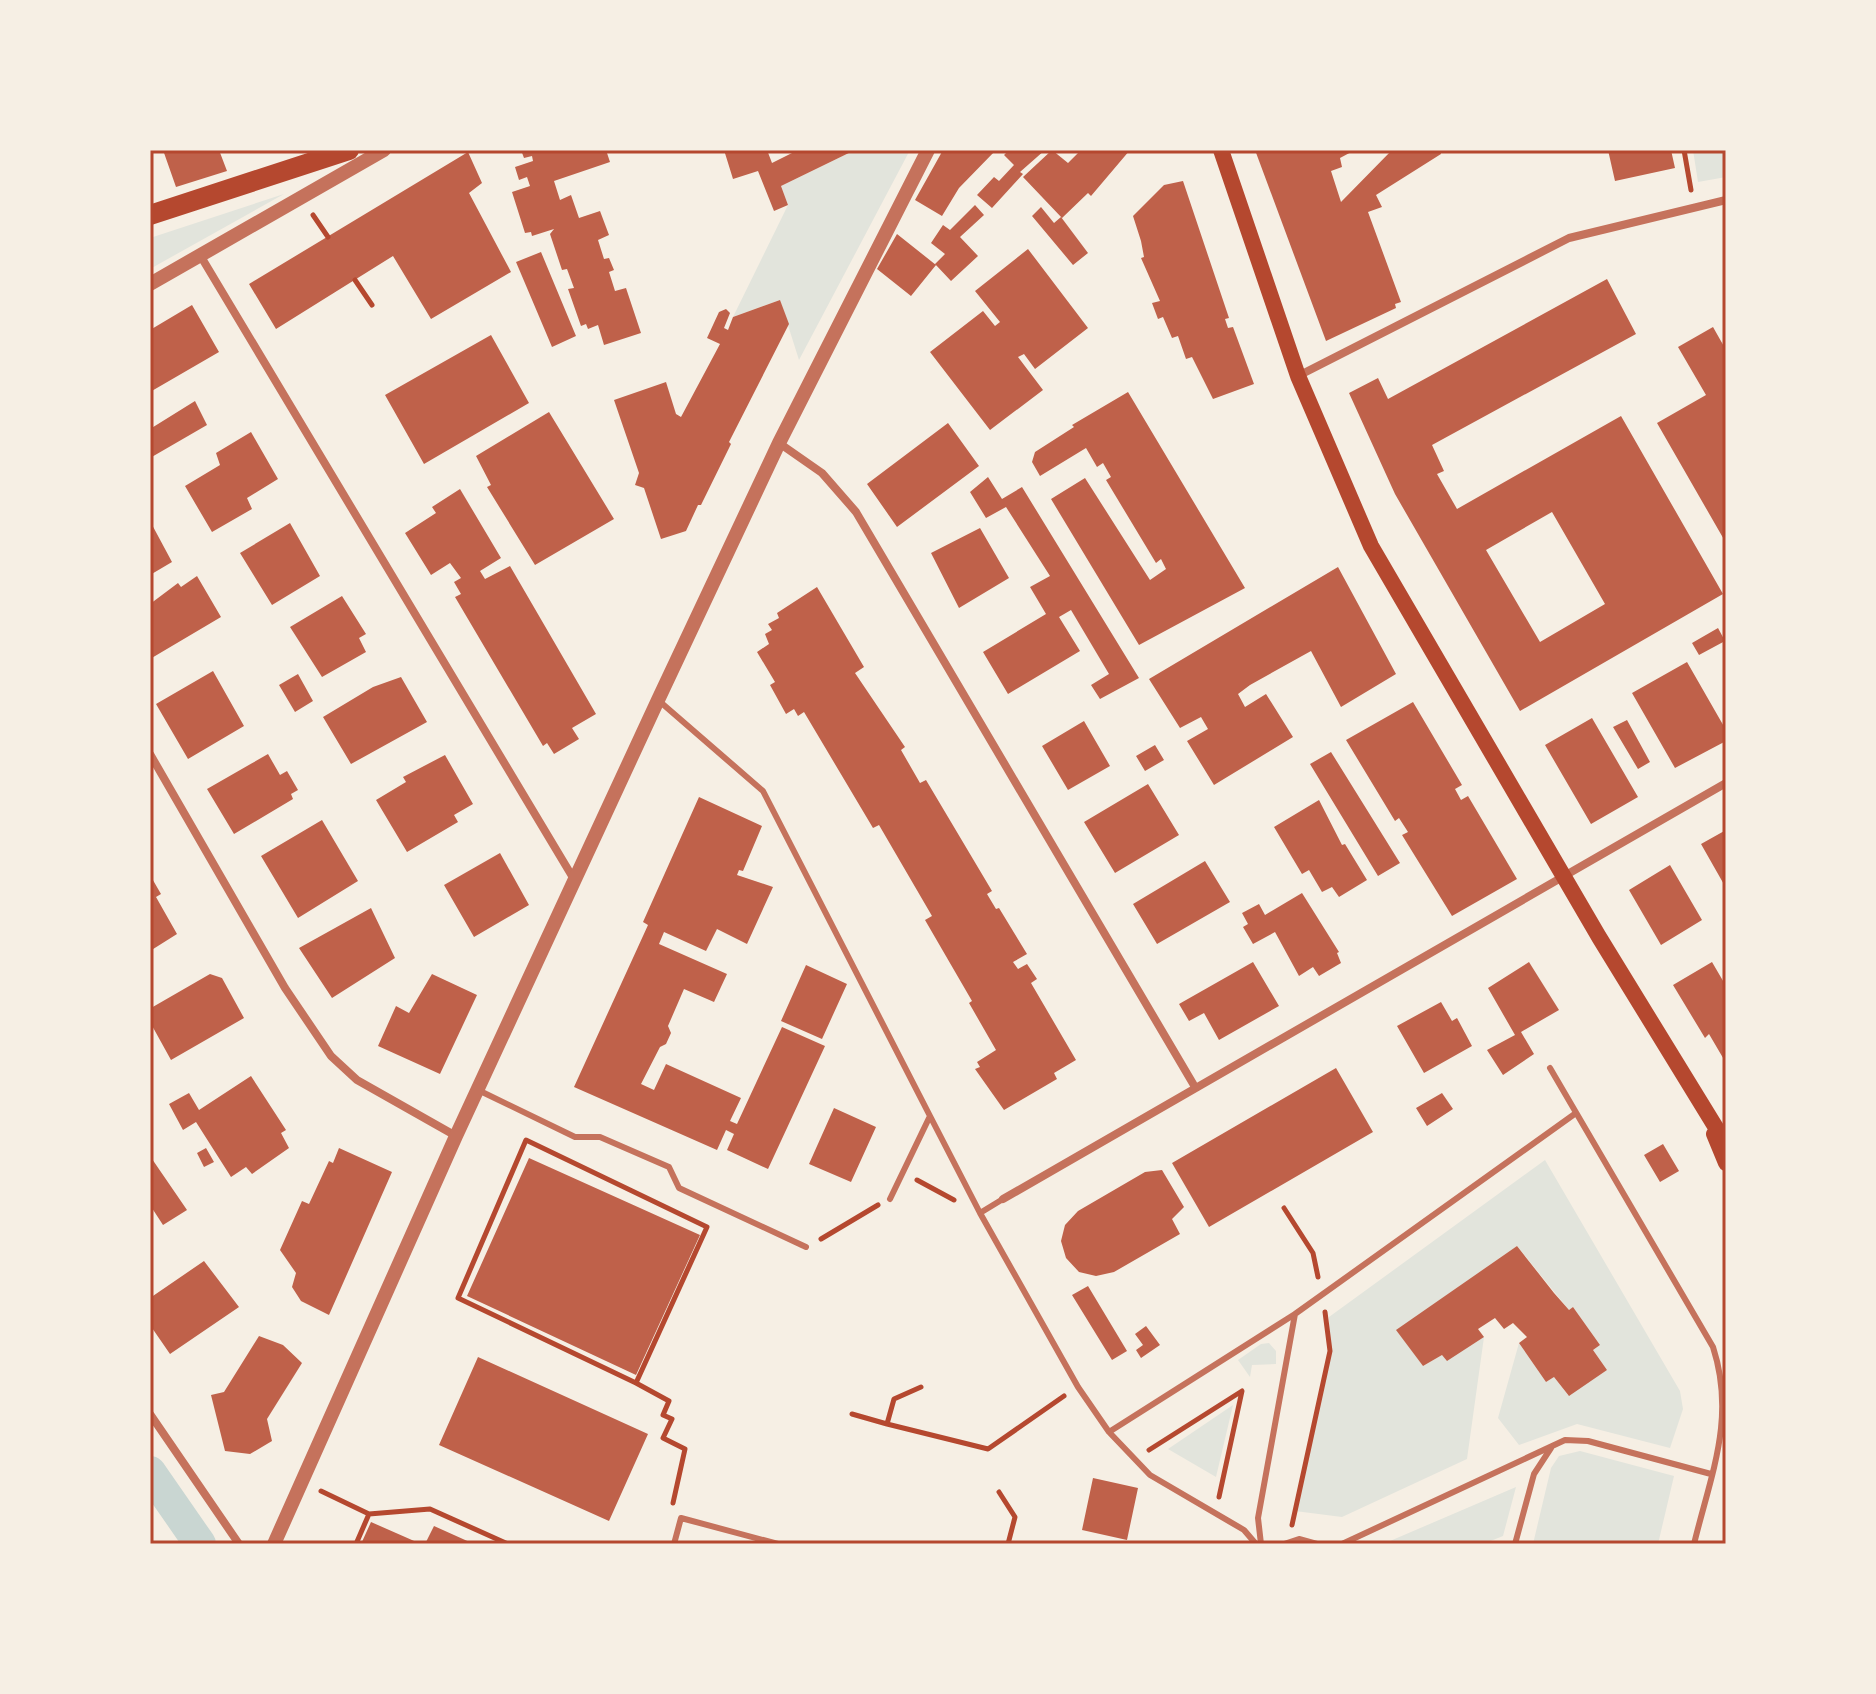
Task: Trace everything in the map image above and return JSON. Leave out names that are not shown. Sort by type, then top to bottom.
[{"type":"main road","points":[[150,215],[349,150]]},
{"type":"main road","points":[[1221,150],[1298,376],[1371,546],[1726,1144]]},
{"type":"main road","points":[[1704,1111],[1726,1163]]},
{"type":"street","points":[[150,284],[384,150]]},
{"type":"street","points":[[274,1544],[456,1136],[658,700],[779,443],[928,150]]},
{"type":"street","points":[[1298,376],[1569,238],[1726,200]]},
{"type":"street","points":[[200,255],[575,881]]},
{"type":"street","points":[[779,443],[822,473],[856,512],[1195,1087]]},
{"type":"street","points":[[150,754],[285,988],[331,1056],[357,1080],[456,1136]]},
{"type":"street","points":[[1003,1199],[1726,783]]},
{"type":"street","points":[[150,1414],[239,1544]]},
{"type":"lane","points":[[658,700],[763,791],[980,1213],[1078,1387],[1109,1432],[1150,1475],[1244,1530],[1259,1544]]},
{"type":"lane","points":[[1550,1068],[1713,1347],[1723,1378],[1725,1407],[1694,1544]]},
{"type":"lane","points":[[478,1090],[575,1137],[600,1137],[669,1167],[679,1188],[806,1247]]},
{"type":"lane","points":[[1109,1432],[1295,1314],[1576,1113]]},
{"type":"lane","points":[[890,1199],[930,1116]]},
{"type":"lane","points":[[980,1213],[1003,1199]]},
{"type":"lane","points":[[1259,1544],[1258,1518],[1295,1314]]},
{"type":"lane","points":[[1342,1544],[1565,1440],[1588,1441],[1711,1474]]},
{"type":"lane","points":[[1515,1544],[1534,1474],[1553,1445]]},
{"type":"lane","points":[[674,1544],[681,1518],[778,1544]]},
{"type":"lane","points":[[1284,1544],[1299,1539],[1317,1544]]},
{"type":"path","points":[[1684,150],[1694,207]]},
{"type":"path","points":[[355,280],[372,305]]},
{"type":"path","points":[[636,1383],[707,1227],[526,1140],[458,1298],[669,1401],[663,1415],[672,1419],[663,1438],[685,1449],[671,1499]]},
{"type":"path","points":[[902,1173],[980,1213]]},
{"type":"path","points":[[806,1247],[890,1199]]},
{"type":"path","points":[[1284,1208],[1313,1253],[1319,1282]]},
{"type":"path","points":[[1291,1527],[1330,1351],[1324,1303]]},
{"type":"path","points":[[887,1424],[894,1399],[921,1387]]},
{"type":"path","points":[[852,1414],[988,1449],[1078,1387]]},
{"type":"path","points":[[1133,1460],[1242,1391],[1217,1506]]},
{"type":"path","points":[[317,1489],[369,1514],[430,1509],[508,1544]]},
{"type":"path","points":[[999,1492],[1015,1517],[1008,1544]]},
{"type":"path","points":[[356,1544],[369,1514]]},
{"type":"shaded area","points":[[855,150],[910,150],[799,360],[780,300],[733,317],[788,205],[781,186]]},
{"type":"shaded area","points":[[1693,150],[1726,150],[1726,177],[1698,182]]},
{"type":"shaded area","points":[[284,194],[166,260],[150,269],[150,238]]},
{"type":"shaded area","points":[[1545,1160],[1680,1391],[1683,1409],[1670,1448],[1577,1424],[1519,1445],[1498,1418],[1519,1343],[1546,1382],[1554,1377],[1568,1395],[1607,1370],[1593,1350],[1600,1345],[1573,1307],[1569,1310],[1517,1246],[1397,1330],[1423,1366],[1442,1355],[1447,1360],[1484,1337],[1467,1459],[1342,1517],[1295,1511],[1330,1351],[1329,1317]]},
{"type":"shaded area","points":[[1269,1343],[1276,1351],[1276,1364],[1252,1365],[1250,1377],[1238,1360],[1261,1344]]},
{"type":"shaded area","points":[[1233,1405],[1216,1477],[1168,1449]]},
{"type":"shaded area","points":[[1580,1451],[1674,1476],[1658,1544],[1533,1544],[1551,1468],[1559,1456]]},
{"type":"shaded area","points":[[1516,1487],[1503,1536],[1483,1544],[1383,1544]]},
{"type":"building","points":[[163,150],[219,150],[227,171],[176,187]]},
{"type":"building","points":[[521,150],[606,150],[610,162],[554,181],[560,200],[571,195],[579,218],[600,211],[609,235],[598,240],[604,259],[609,258],[614,270],[609,272],[615,291],[626,288],[641,333],[604,345],[598,325],[588,329],[586,324],[581,326],[568,289],[574,288],[567,269],[562,270],[550,234],[554,229],[532,236],[531,232],[525,233],[512,192],[530,186],[527,177],[519,180],[515,167],[533,161],[532,156],[524,158]]},
{"type":"building","points":[[724,150],[767,150],[772,163],[798,150],[855,150],[781,186],[788,205],[774,211],[758,171],[733,179]]},
{"type":"building","points":[[943,150],[996,150],[959,188],[942,216],[915,200]]},
{"type":"building","points":[[1009,150],[1045,150],[1020,172],[1023,174],[992,208],[977,195],[994,177],[999,181],[1014,165],[1004,155]]},
{"type":"building","points":[[1052,150],[1068,163],[1081,150],[1130,150],[1091,196],[1088,193],[1062,218],[1023,177]]},
{"type":"building","points":[[1255,150],[1355,150],[1340,158],[1342,167],[1331,171],[1341,202],[1392,150],[1440,150],[1441,154],[1376,195],[1382,207],[1368,212],[1401,302],[1395,304],[1396,308],[1326,341]]},
{"type":"building","points":[[1608,150],[1671,150],[1675,168],[1615,181]]},
{"type":"building","points":[[468,152],[482,183],[469,193],[511,272],[431,319],[393,256],[276,329],[249,284]]},
{"type":"building","points":[[1183,181],[1229,318],[1225,319],[1228,328],[1233,327],[1254,384],[1213,399],[1192,357],[1186,359],[1178,336],[1172,338],[1163,317],[1158,319],[1152,303],[1160,301],[1141,258],[1144,257],[1141,241],[1133,216],[1164,185]]},
{"type":"building","points":[[975,205],[984,215],[960,237],[978,256],[951,281],[935,264],[945,254],[931,243],[943,225],[950,230]]},
{"type":"building","points":[[1041,207],[1054,223],[1061,217],[1088,253],[1073,265],[1032,216]]},
{"type":"building","points":[[897,234],[936,265],[911,296],[877,269]]},
{"type":"building","points":[[1028,249],[1088,328],[1035,369],[1024,354],[1018,357],[1043,390],[990,430],[930,352],[983,311],[995,326],[1000,322],[975,291]]},
{"type":"building","points":[[541,252],[576,336],[552,347],[516,262]]},
{"type":"building","points":[[1607,279],[1636,334],[1432,445],[1444,471],[1437,474],[1457,509],[1621,416],[1723,594],[1520,711],[1395,494],[1349,393],[1378,378],[1388,399]],"holes":[[[1552,512],[1605,604],[1540,642],[1486,550]]]},
{"type":"building","points":[[780,300],[789,324],[701,505],[698,505],[686,531],[661,539],[644,488],[635,485],[639,473],[614,400],[666,382],[676,414],[681,417],[720,344],[707,338],[719,312],[726,309],[730,313],[724,328],[728,330],[733,317]]},
{"type":"building","points":[[192,305],[219,352],[150,392],[150,330]]},
{"type":"building","points":[[1713,327],[1726,350],[1726,543],[1657,423],[1706,395],[1678,347]]},
{"type":"building","points":[[491,335],[529,403],[424,464],[385,395]]},
{"type":"building","points":[[1128,392],[1245,588],[1139,645],[1051,499],[1085,478],[1150,580],[1166,569],[1161,559],[1156,563],[1106,480],[1111,477],[1103,463],[1097,467],[1086,448],[1040,476],[1032,462],[1035,452],[1074,427],[1072,425]]},
{"type":"building","points":[[195,401],[207,425],[150,458],[150,429]]},
{"type":"building","points":[[549,412],[614,519],[535,565],[487,487],[491,485],[476,456]]},
{"type":"building","points":[[948,423],[979,466],[897,527],[867,484]]},
{"type":"building","points":[[251,432],[278,479],[247,498],[252,509],[212,532],[185,486],[220,465],[216,453]]},
{"type":"building","points":[[988,477],[1002,499],[1022,487],[1139,678],[1100,699],[1091,685],[1109,674],[1071,610],[1059,617],[1080,651],[1008,694],[983,652],[1046,614],[1030,587],[1050,576],[1006,507],[986,518],[970,492]]},
{"type":"building","points":[[460,489],[501,558],[480,571],[485,579],[510,566],[596,714],[572,728],[579,739],[554,754],[547,743],[543,746],[455,597],[461,594],[454,582],[461,578],[450,563],[431,575],[405,533],[436,513],[432,507]]},
{"type":"building","points":[[150,521],[172,562],[150,575]]},
{"type":"building","points":[[290,523],[320,576],[272,605],[240,553]]},
{"type":"building","points":[[980,528],[1009,578],[959,608],[931,553]]},
{"type":"building","points":[[1338,567],[1396,674],[1341,707],[1311,651],[1250,685],[1238,694],[1245,707],[1266,694],[1293,737],[1214,785],[1187,741],[1208,729],[1201,717],[1180,728],[1149,679]]},
{"type":"building","points":[[197,576],[221,617],[150,659],[150,604],[178,583],[181,587]]},
{"type":"building","points":[[817,587],[864,667],[855,673],[905,747],[901,750],[920,783],[926,780],[992,891],[987,894],[1027,954],[1013,962],[1018,969],[1027,964],[1037,979],[1031,983],[1076,1060],[1054,1073],[1057,1079],[1004,1110],[975,1069],[980,1067],[977,1062],[996,1050],[969,1003],[972,1001],[925,920],[932,916],[879,825],[873,828],[804,712],[798,716],[794,709],[786,714],[770,685],[775,682],[757,652],[769,644],[765,634],[772,630],[768,624],[779,618],[777,613]]},
{"type":"building","points":[[342,596],[366,634],[359,638],[366,652],[322,677],[290,627]]},
{"type":"building","points":[[1718,628],[1725,641],[1699,655],[1692,643]]},
{"type":"building","points":[[1687,662],[1726,730],[1726,741],[1675,768],[1632,693]]},
{"type":"building","points":[[213,671],[244,726],[188,759],[156,704]]},
{"type":"building","points":[[298,674],[313,701],[295,712],[279,685]]},
{"type":"building","points":[[401,677],[427,722],[351,764],[323,717],[373,687]]},
{"type":"building","points":[[1413,702],[1462,785],[1455,789],[1461,800],[1468,796],[1517,879],[1452,916],[1402,835],[1408,832],[1399,818],[1395,821],[1346,740]]},
{"type":"building","points":[[1592,718],[1638,797],[1591,824],[1545,745]]},
{"type":"building","points":[[1627,720],[1650,762],[1638,769],[1613,727]]},
{"type":"building","points":[[1084,721],[1110,766],[1068,790],[1042,746]]},
{"type":"building","points":[[1155,745],[1164,760],[1145,771],[1136,756]]},
{"type":"building","points":[[1331,752],[1400,863],[1378,876],[1310,764]]},
{"type":"building","points":[[268,754],[280,775],[287,771],[298,790],[291,794],[293,799],[234,834],[207,789]]},
{"type":"building","points":[[445,755],[473,804],[454,815],[458,822],[407,852],[376,800],[406,782],[403,777]]},
{"type":"building","points":[[1148,784],[1179,835],[1115,873],[1084,822]]},
{"type":"building","points":[[699,797],[762,826],[743,871],[739,870],[737,875],[773,887],[747,944],[717,929],[706,951],[664,932],[659,944],[727,974],[714,1002],[684,989],[668,1026],[671,1033],[641,1084],[654,1090],[666,1064],[741,1098],[730,1121],[737,1124],[782,1027],[825,1046],[768,1169],[727,1150],[734,1134],[726,1130],[717,1150],[574,1087],[648,925],[643,922]]},
{"type":"building","points":[[1319,800],[1342,845],[1345,844],[1367,880],[1339,897],[1332,887],[1322,892],[1309,870],[1302,874],[1274,827]]},
{"type":"building","points":[[322,820],[358,881],[298,918],[261,856]]},
{"type":"building","points":[[1726,830],[1726,888],[1701,844]]},
{"type":"building","points":[[500,853],[529,905],[474,937],[444,885]]},
{"type":"building","points":[[1205,861],[1230,902],[1157,944],[1133,904]]},
{"type":"building","points":[[1670,865],[1702,920],[1661,945],[1629,890]]},
{"type":"building","points":[[150,875],[161,894],[156,897],[177,934],[150,951]]},
{"type":"building","points":[[1302,893],[1339,952],[1341,963],[1319,976],[1313,967],[1299,976],[1275,932],[1253,944],[1243,927],[1248,924],[1242,913],[1259,904],[1265,915]]},
{"type":"building","points":[[371,908],[395,958],[332,998],[299,948]]},
{"type":"building","points":[[1253,962],[1279,1006],[1219,1040],[1204,1013],[1189,1021],[1179,1004]]},
{"type":"building","points":[[1529,962],[1559,1010],[1521,1032],[1534,1054],[1503,1075],[1487,1050],[1515,1035],[1488,988]]},
{"type":"building","points":[[1712,962],[1726,986],[1726,1063],[1709,1034],[1705,1038],[1673,985]]},
{"type":"building","points":[[806,965],[847,984],[822,1039],[781,1021]]},
{"type":"building","points":[[210,974],[222,978],[244,1018],[171,1060],[150,1022],[151,1008]]},
{"type":"building","points":[[432,974],[477,995],[440,1074],[378,1046],[396,1006],[409,1013]]},
{"type":"building","points":[[1441,1002],[1452,1021],[1457,1018],[1472,1046],[1424,1073],[1397,1026]]},
{"type":"building","points":[[1336,1068],[1373,1132],[1209,1227],[1172,1163]]},
{"type":"building","points":[[251,1076],[286,1130],[281,1133],[289,1148],[252,1174],[246,1167],[231,1177],[196,1122],[183,1130],[169,1104],[189,1093],[199,1110]]},
{"type":"building","points":[[1442,1093],[1453,1109],[1427,1126],[1416,1108]]},
{"type":"building","points":[[834,1108],[876,1127],[851,1182],[809,1164]]},
{"type":"building","points":[[1663,1144],[1679,1171],[1660,1182],[1644,1155]]},
{"type":"building","points":[[206,1148],[214,1162],[204,1167],[197,1153]]},
{"type":"building","points":[[339,1148],[392,1172],[329,1315],[301,1301],[292,1287],[296,1273],[280,1250],[302,1201],[309,1204],[329,1161],[333,1163]]},
{"type":"building","points":[[150,1156],[187,1210],[163,1225],[150,1205]]},
{"type":"building","points":[[529,1158],[700,1235],[636,1375],[467,1296]]},
{"type":"building","points":[[1162,1170],[1184,1207],[1172,1219],[1180,1234],[1114,1272],[1096,1276],[1079,1272],[1066,1258],[1061,1241],[1065,1225],[1078,1211],[1145,1172]]},
{"type":"building","points":[[1517,1246],[1569,1310],[1573,1307],[1600,1345],[1593,1350],[1607,1370],[1569,1396],[1554,1377],[1546,1382],[1519,1343],[1527,1337],[1513,1323],[1504,1329],[1495,1318],[1478,1329],[1484,1337],[1447,1361],[1442,1355],[1423,1366],[1396,1330]]},
{"type":"building","points":[[204,1261],[239,1307],[170,1354],[150,1325],[150,1298]]},
{"type":"building","points":[[1088,1286],[1127,1351],[1112,1360],[1072,1295]]},
{"type":"building","points":[[1146,1326],[1160,1345],[1141,1358],[1136,1350],[1143,1345],[1135,1334]]},
{"type":"building","points":[[259,1336],[283,1345],[302,1363],[267,1419],[272,1441],[250,1454],[225,1451],[211,1395],[224,1392]]},
{"type":"building","points":[[478,1357],[648,1434],[609,1521],[439,1445]]},
{"type":"building","points":[[1093,1478],[1138,1488],[1127,1540],[1082,1530]]},
{"type":"building","points":[[371,1522],[421,1544],[361,1544]]},
{"type":"building","points":[[434,1526],[474,1544],[425,1544]]},
{"type":"waterway","points":[[150,1472],[200,1544]]}]
